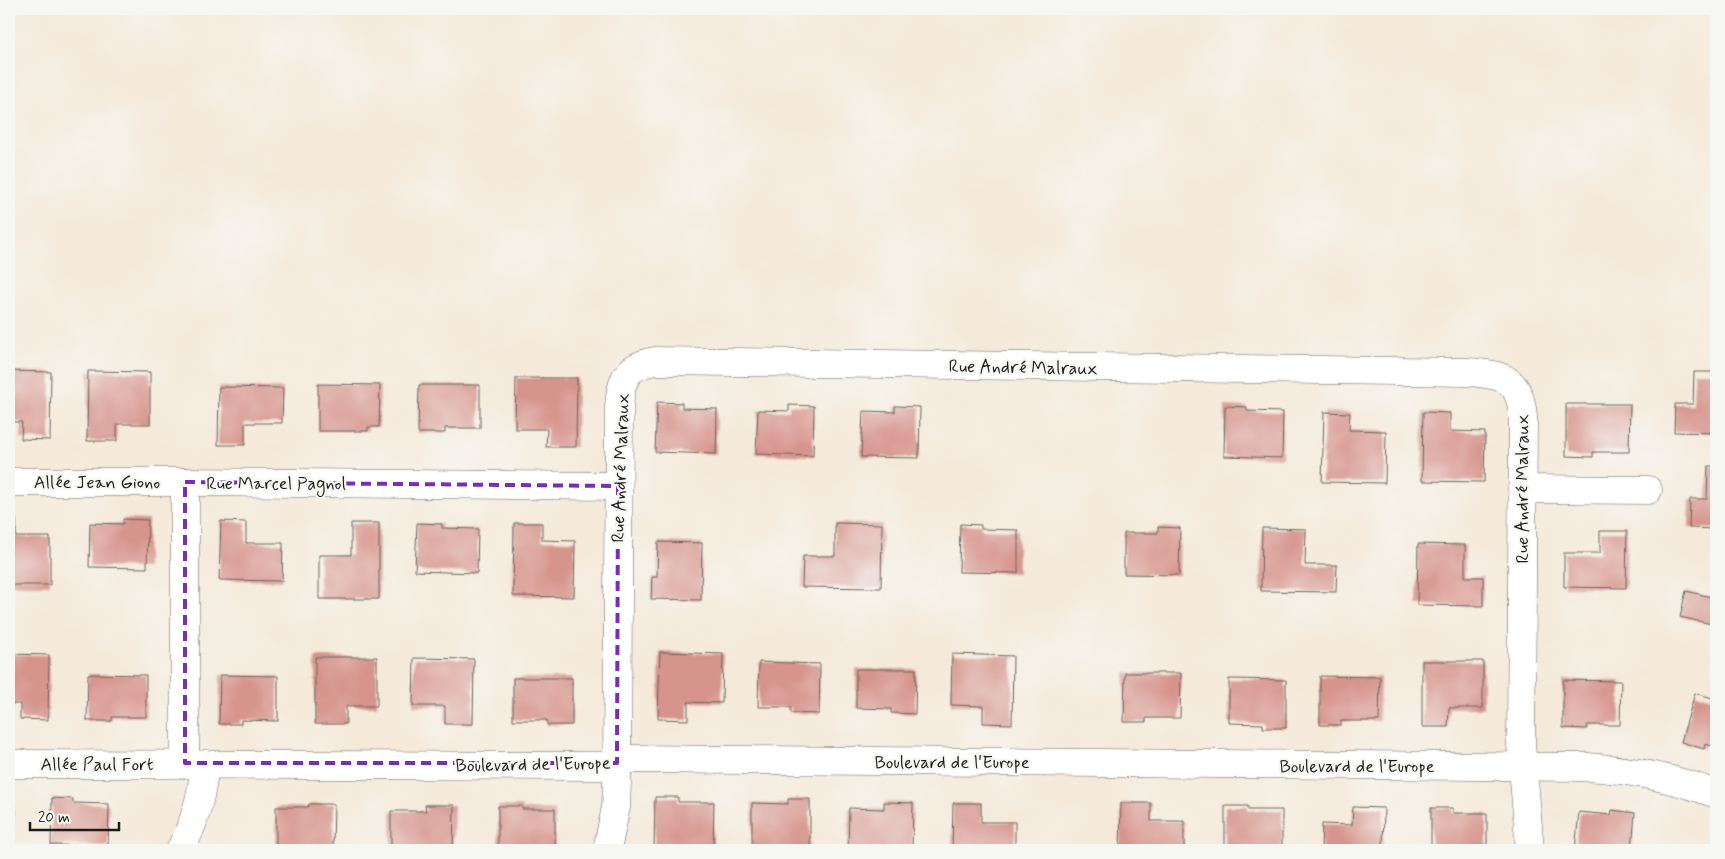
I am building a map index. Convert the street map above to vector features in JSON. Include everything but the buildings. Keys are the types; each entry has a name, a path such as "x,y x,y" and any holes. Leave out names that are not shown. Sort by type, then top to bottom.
{"street":[{"name":"Rue André Malraux","path":"606,850 616,807 619,407 623,381 630,370 640,364 655,361 1484,373 1505,378 1516,387 1520,394 1523,417 1522,767 1530,850"},
{"name":"Allée Jean Giono","path":"9,482 185,482"},
{"name":"Rue Marcel Pagnol","path":"180,850 193,822 200,797 195,764 185,482 618,486"},
{"path":"1522,490 1648,490"},
{"name":"Boulevard de l'Europe","path":"195,764 604,766 639,760 1588,767 1629,770 1663,777 1716,794"},
{"name":"Allée Paul Fort","path":"9,764 195,764"}],"highlighted area":[{"path":"185,482 618,486 617,763 185,763"}]}
